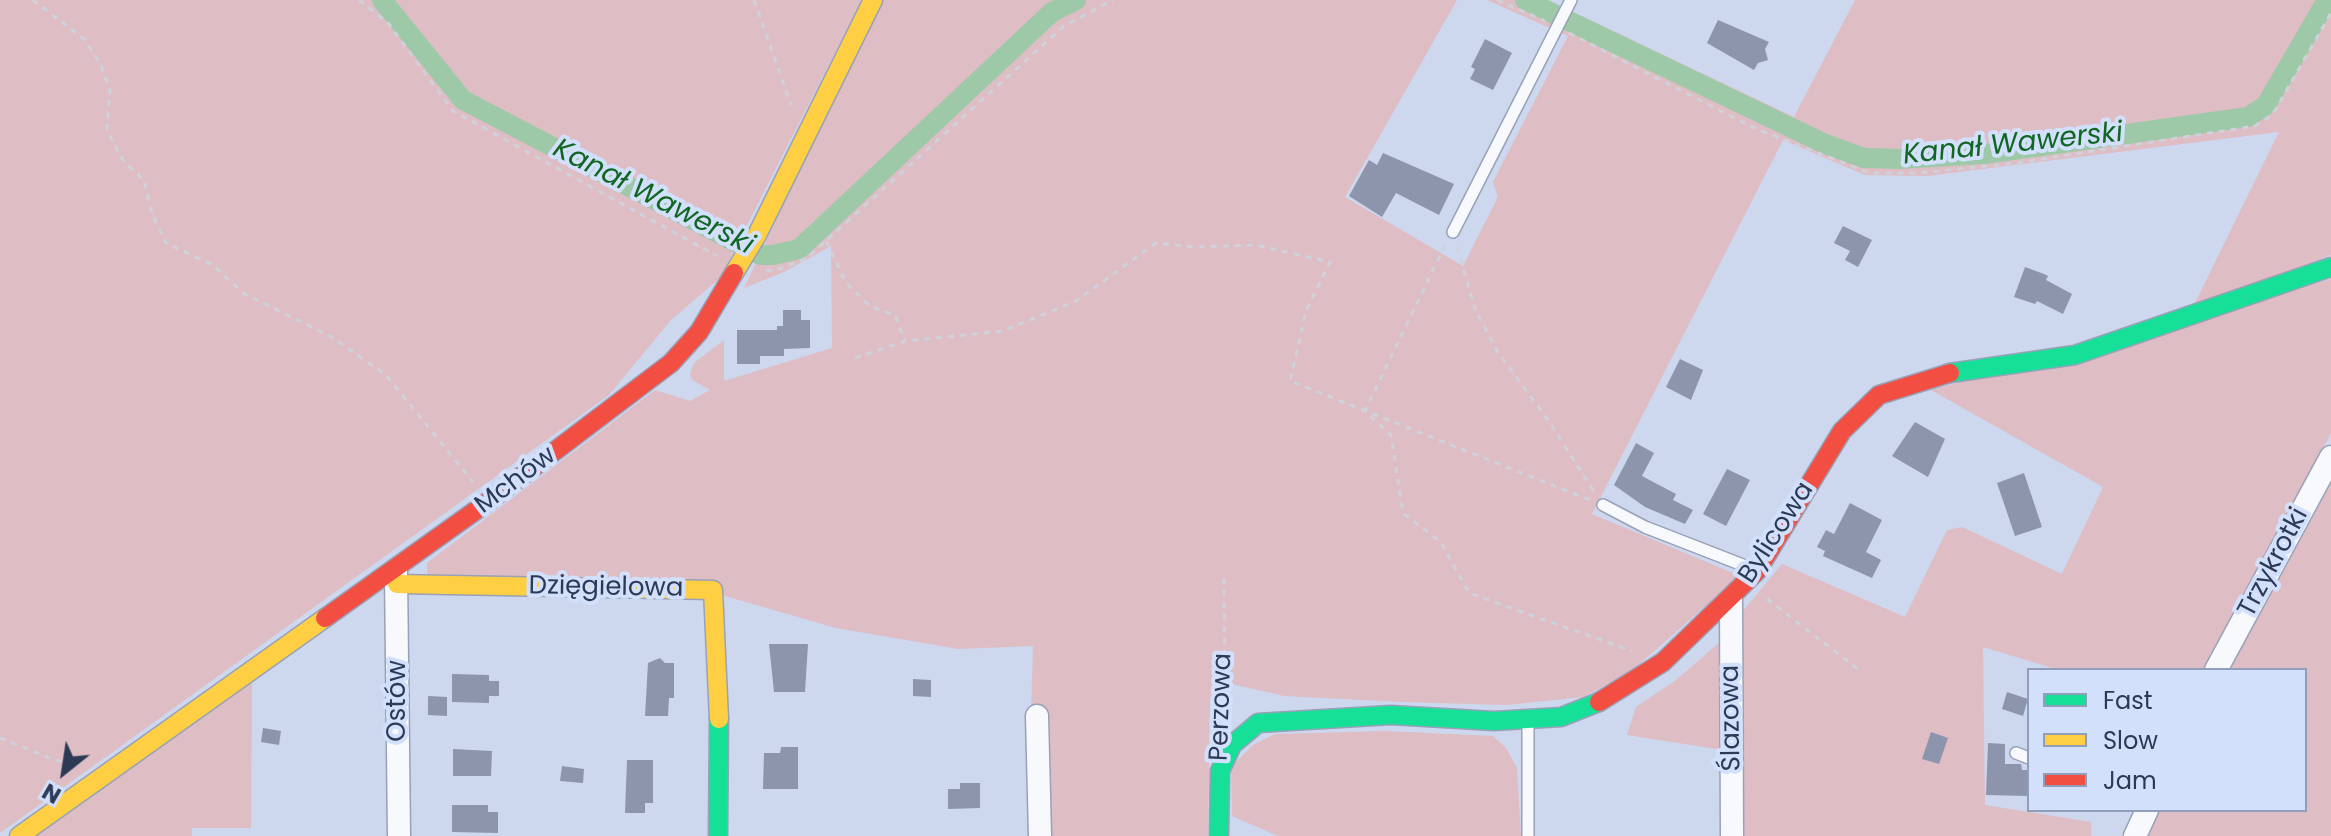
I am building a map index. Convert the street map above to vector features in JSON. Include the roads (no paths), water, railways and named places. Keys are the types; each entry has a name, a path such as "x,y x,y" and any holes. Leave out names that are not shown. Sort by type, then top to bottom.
{"street":[{"name":"Mchów","path":"19,836 110,769 396,575 671,363 699,332 757,235 873,0"},
{"name":"Bylicowa","path":"1225,759 1244,732 1258,723 1275,719 1391,715 1528,721 1583,711 1663,662 1731,600 1753,576 1842,431 1879,395 1944,374 2075,355 2331,267"},
{"name":"Trzykrotki","path":"2217,668 2331,457"},
{"name":"Ostów","path":"396,575 399,836"},
{"name":"Dzięgielowa","path":"396,575 713,590 719,709 718,836"},
{"name":"Ślazowa","path":"1731,600 1732,836"},
{"path":"1037,716 1040,836"},
{"name":"Perzowa","path":"1219,836 1217,802 1225,759"},
{"path":"2135,836 2146,812"}],"lane":[{"path":"1453,232 1569,4"},
{"path":"1603,505 1753,576"},
{"path":"1528,721 1528,836"},
{"path":"2016,753 2027,757"}],"waterway":[{"name":"Kanał Wawerski","path":"382,0 463,100 760,255 799,249 1052,12 1076,0"},
{"name":"Kanał Wawerski","path":"1525,0 1825,144 1864,158 1901,159 1984,154 2248,117 2266,105 2327,0"}]}
